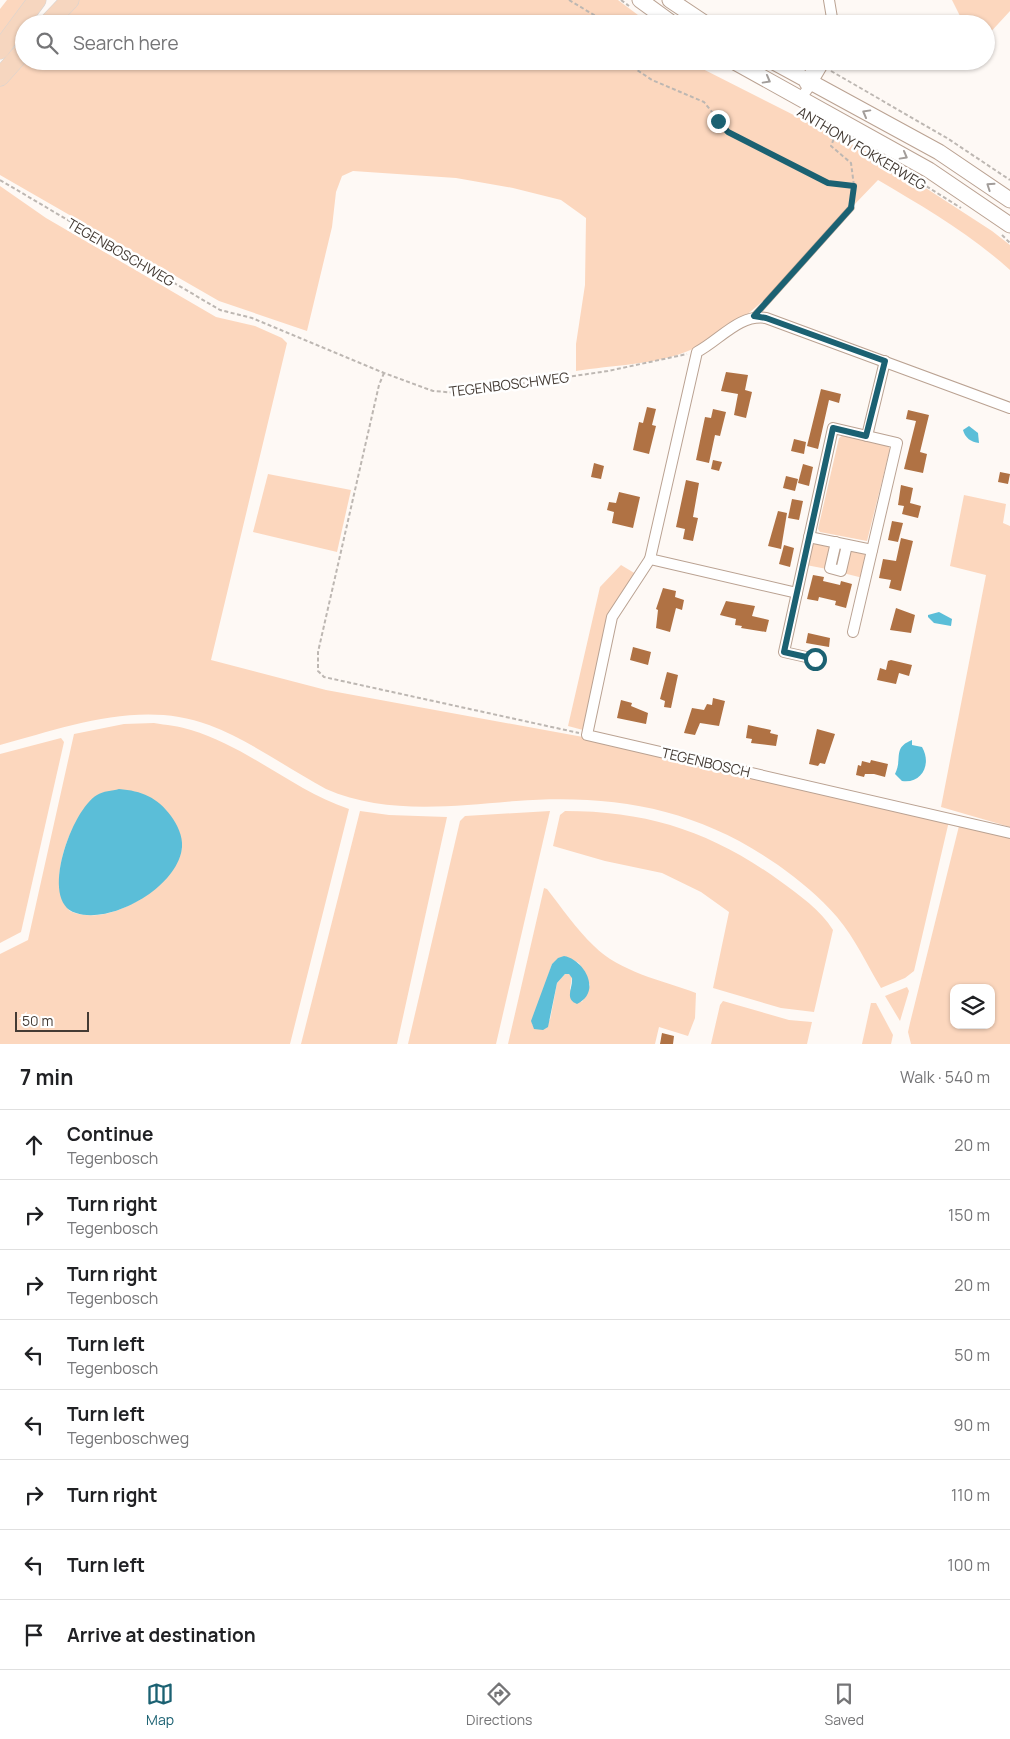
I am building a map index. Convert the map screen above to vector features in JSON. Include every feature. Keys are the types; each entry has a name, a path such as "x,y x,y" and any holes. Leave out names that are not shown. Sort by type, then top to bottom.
{"highway":[{"path":"26,15 37,0"},
{"path":"56,15 70,0"},
{"path":"0,50 15,30"},
{"path":"0,77 15,60"}],"main road":[{"path":"640,0 661,15"},
{"path":"670,0 692,15"},
{"name":"ANTHONY FOKKERWEG","path":"738,70 800,99 929,170 1004,228"},
{"path":"788,70 939,152 1010,200"}],"street":[{"path":"829,0 832,15"},
{"name":"ANTHONY FOKKERWEG","path":"800,99 817,70"},
{"path":"587,734 612,617 650,558 697,352 744,319 754,316 766,318 1010,408"},
{"path":"866,436 885,361"},
{"path":"815,659 784,652 833,428 897,442 853,632"},
{"path":"809,537 872,550"},
{"path":"836,542 830,568 841,571 847,545"},
{"path":"650,558 797,593"},
{"name":"TEGENBOSCH","path":"587,734 954,824 1010,833"}],"lane":[{"path":"754,316 851,208"}],"path":[{"path":"569,0 594,15"},
{"path":"637,70 652,80 704,102 728,132 828,183 854,186"},
{"path":"833,70 947,138 1010,180"},
{"path":"837,130 831,146 851,163 854,186 851,208"},
{"name":"ANTHONY FOKKERWEG","path":"894,165 961,208"},
{"name":"TEGENBOSCHWEG","path":"0,180 220,310 252,318 384,373 433,391 458,393 608,371 697,352"},
{"path":"1004,228 1010,243"},
{"path":"384,373 379,385 318,652 318,671 324,676 587,734"}],"shaded area":[{"path":"7,0 26,0 0,35 0,9"},
{"path":"75,0 618,0 638,15 60,15"},
{"path":"952,0 1010,0 1010,11 995,27 995,15 960,15"},
{"path":"15,68 705,70 881,159 992,231 1010,245 1010,270 963,233 878,180 853,206 851,205 777,287 735,324 713,339 675,356 633,364 576,371 576,344 585,285 586,218 561,200 513,188 456,178 353,171 342,176 336,192 332,227 307,331 219,301 0,175 0,81"},
{"path":"0,186 46,218 216,317 255,326 282,338 287,343 211,660 326,690 594,739 949,821 914,971 905,978 881,988 855,943 837,917 794,877 747,846 716,830 685,818 653,809 620,803 552,799 420,807 372,803 326,789 224,731 183,718 157,715 130,715 77,724 0,745"},
{"path":"843,435 888,446 890,449 867,541 820,532 818,529 839,438"},
{"path":"268,474 351,490 337,552 253,532"},
{"path":"964,495 1006,504 1003,523 1010,526 1010,827 941,807 986,575 950,566"},
{"path":"817,542 829,545 832,548 827,569 806,565 811,546"},
{"path":"851,550 863,552 867,558 863,578 843,573 847,552"},
{"path":"621,565 636,574 609,616 583,730 568,726 600,587"},
{"path":"154,723 186,729 212,737 328,801 349,809 290,1044 0,1044 0,954 28,940 74,734 124,724","holes":["71,832 182,848 176,863 167,877 138,901 103,914 86,915 70,911 64,903 59,883 61,861"]},
{"path":"61,738 64,742 21,932 0,943 0,754"},
{"path":"360,811 389,815 447,817 397,1044 301,1044"},
{"path":"550,811 496,1044 408,1044 460,821 465,816"},
{"path":"565,811 596,812 652,820 704,837 730,849 755,864 802,897 816,909 833,930 814,1012 781,1008 713,988 729,912 701,892 662,873 605,861 553,846 560,815"},
{"path":"959,826 1010,835 1010,1044 911,1044 908,1032"},
{"path":"544,888 547,889 581,933 604,955 628,969 696,993 695,1018 688,1036 659,1027 655,1044 508,1044","holes":["564,956 579,963 590,985 582,1002 570,989 572,977 569,974 565,974 557,983 550,1020 532,1025 552,964"]},
{"path":"907,987 909,991 900,1021 885,996"},
{"path":"723,1001 789,1020 812,1022 807,1044 711,1044 720,1005"},
{"path":"871,1003 876,1003 893,1035 891,1044 862,1044"}],"water":[{"path":"969,426 978,433 979,443 971,441 965,435 963,430"},
{"path":"939,612 952,619 951,626 934,623 928,617 928,615"},
{"path":"912,740 912,745 922,747 925,753 925,766 920,776 909,781 902,781 895,774 900,750 902,746"},
{"path":"119,789 142,793 166,809 179,830 182,839 178,862 157,888 125,908 91,915 76,913 65,905 60,892 59,875 69,836 87,804 99,794"},
{"path":"564,956 572,959 584,970 588,977 588,992 584,999 577,1004 573,1002 570,996 572,978 569,974 565,974 557,983 548,1027 543,1030 534,1029 531,1021 552,964 558,958"}],"building":[{"path":"726,372 748,375 745,390 752,392 746,418 734,415 738,394 721,391"},
{"path":"821,389 841,394 839,403 829,400 818,449 807,446"},
{"path":"647,407 656,409 652,425 656,426 649,454 633,450 639,422 643,423"},
{"path":"713,409 726,412 720,436 715,435 709,463 696,460 705,417 711,418"},
{"path":"908,410 929,415 920,452 927,454 923,473 904,469 916,421 906,419"},
{"path":"794,439 806,442 804,454 791,451"},
{"path":"713,460 722,462 719,471 711,469"},
{"path":"594,463 604,466 601,479 591,477"},
{"path":"803,464 813,467 809,486 798,483"},
{"path":"1000,472 1010,474 1008,484 998,482"},
{"path":"786,476 798,479 795,491 783,488"},
{"path":"686,480 699,483 693,517 698,518 693,541 683,539 685,529 676,527"},
{"path":"901,485 913,488 910,503 921,506 918,518 902,514 904,506 898,505"},
{"path":"619,492 640,497 633,528 612,523 614,512 607,510 609,502 616,503"},
{"path":"792,499 803,501 799,520 788,518"},
{"path":"778,511 787,513 781,549 768,546"},
{"path":"892,521 903,523 898,542 888,540"},
{"path":"901,538 913,541 901,591 889,588 891,580 879,578 883,559 896,561"},
{"path":"784,545 794,548 790,567 779,564"},
{"path":"813,575 824,577 823,581 840,585 841,581 852,584 846,608 835,605 836,601 819,597 818,601 807,599"},
{"path":"663,588 676,591 675,597 684,600 682,610 676,608 670,632 656,628 658,610 656,609"},
{"path":"726,601 755,606 752,616 769,620 766,632 741,628 742,626 735,625 736,619 720,615"},
{"path":"896,608 915,615 911,633 890,630"},
{"path":"808,633 830,638 829,647 806,643"},
{"path":"633,647 651,652 648,665 630,660"},
{"path":"888,661 912,665 909,676 899,673 896,684 877,680 880,668 886,670"},
{"path":"667,672 678,675 671,708 664,707 665,701 660,699"},
{"path":"713,698 725,701 719,726 700,723 695,735 684,733 692,708 704,710 707,704 712,705"},
{"path":"621,700 632,703 631,706 648,713 646,724 617,718"},
{"path":"748,725 771,730 770,733 778,735 776,746 751,743 752,739 746,738"},
{"path":"817,729 835,734 825,764 820,763 818,766 809,764"},
{"path":"871,760 888,764 885,777 874,774 865,774 864,777 856,775 858,765 861,766 862,761 870,763"},
{"path":"662,1033 674,1036 673,1044 660,1044"}],"route":[{"path":"718,121 728,132 828,183 854,186 851,208 770,301 754,316 766,318 885,361 866,436 833,428 784,652 815,659"}]}
